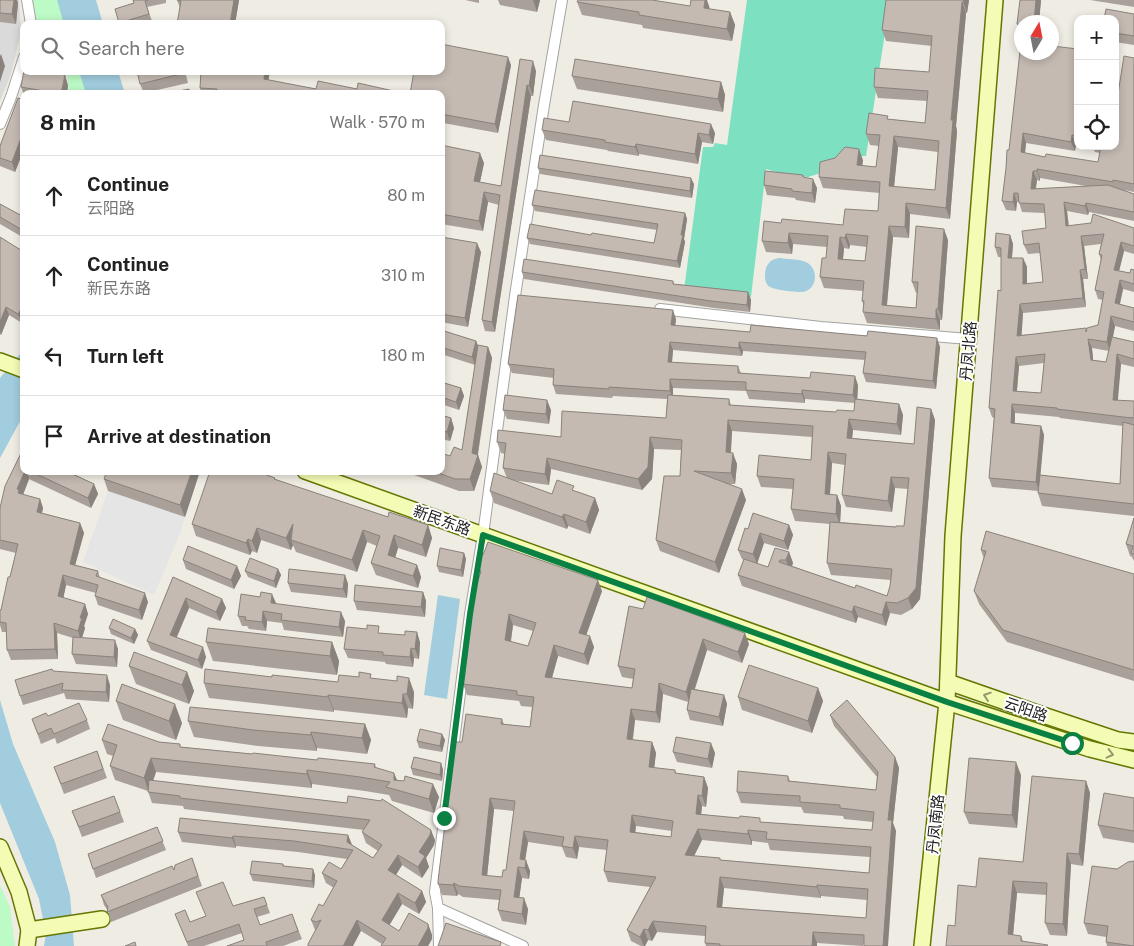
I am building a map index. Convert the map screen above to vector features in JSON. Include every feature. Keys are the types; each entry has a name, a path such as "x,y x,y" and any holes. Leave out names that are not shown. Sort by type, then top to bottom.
{"street":[{"path":"27,0 30,20"},
{"path":"438,946 438,908 435,892 470,614 519,296 544,105 562,0"},
{"name":"丹凤北路","path":"947,702 953,536 995,0"},
{"path":"0,124 20,69"},
{"path":"648,308 821,327 969,339"},
{"path":"0,361 20,368"},
{"name":"新民东路","path":"316,475 947,702"},
{"name":"云阳路","path":"948,682 1118,740 1134,742"},
{"name":"云阳路","path":"947,702 1090,749 1134,760"},
{"name":"丹凤南路","path":"922,946 947,702"},
{"path":"0,847 19,892 31,929 27,946"},
{"path":"438,908 523,946"},
{"path":"31,929 102,919"}],"shaded area":[{"path":"0,0 19,0 20,36 10,77 0,101"},
{"path":"108,491 185,517 154,595 83,562"}],"green space":[{"path":"30,0 58,0 64,20 32,20"},
{"path":"747,0 890,0 866,156 847,156 821,173 808,177 789,176 766,169 751,297 684,290 703,147 713,147 715,143 727,145"},
{"path":"67,75 81,75 85,90 69,90"},
{"path":"0,885 10,907 15,946 0,946"}],"water":[{"path":"57,0 96,0 102,20 63,20"},
{"path":"80,75 119,75 124,90 85,90"},
{"path":"779,258 800,260 810,265 815,275 815,280 810,288 806,291 794,292 770,287 765,279 766,268 771,261"},
{"path":"20,354 20,421 0,458 0,378"},
{"path":"438,595 460,599 447,699 424,695"},
{"path":"0,700 13,744 55,842 70,895 74,946 44,946 46,934 39,899 0,803"}],"building":[{"path":"0,0 14,0 12,14 0,13"},
{"path":"133,0 148,0 145,1 149,14 129,20 118,20 115,9 134,3"},
{"path":"177,0 234,0 231,20 178,20 181,1"},
{"path":"578,0 652,0 690,6 691,0 705,0 704,8 730,12 727,29 639,15 639,12 577,2"},
{"path":"886,0 964,0 962,2 951,120 953,120 946,208 906,203 905,227 889,226 882,305 916,308 918,282 912,282 916,226 944,229 936,319 863,312 864,281 820,277 822,258 826,258 828,236 789,233 788,243 762,241 764,221 781,223 782,219 843,225 845,209 878,211 880,182 819,177 820,162 835,158 845,147 859,149 857,165 876,167 880,135 866,134 869,113 888,116 887,119 925,123 928,91 874,87 875,68 929,72 932,36 882,30","holes":["894,136 939,141 935,190 889,186","846,234 868,236 865,261 838,259 840,237 845,238"]},
{"path":"1020,0 1036,0 1035,15 1018,15"},
{"path":"1106,9 1134,14 1134,36 1119,34 1119,15 1105,15"},
{"path":"445,45 508,57 495,124 445,115 445,90 411,90 413,75 445,75"},
{"path":"1059,47 1074,49 1074,135 1072,135 1071,142 1023,133 1021,152 1045,157 1046,154 1098,162 1100,150 1119,150 1119,87 1124,56 1134,58 1134,184 1037,169 1037,171 1033,171 1031,189 1108,185 1134,194 1134,212 1086,203 1085,206 1064,202 1066,226 1091,223 1093,214 1134,228 1134,246 1121,242 1114,270 1130,273 1131,269 1134,270 1134,284 1120,280 1115,303 1134,308 1134,322 1111,316 1107,342 1088,339 1091,360 1106,362 1112,337 1134,342 1134,359 1117,354 1113,400 1134,401 1134,418 1012,404 1011,423 1041,426 1036,482 989,478 995,409 989,408 998,290 1001,291 1001,248 995,247 996,233 1010,235 1008,258 1023,258 1023,284 1043,282 1039,243 1024,245 1022,231 1046,228 1044,204 1019,203 1018,193 1014,193 1013,202 1002,201 1007,150 1009,150 1019,60 1059,60","holes":["1104,234 1099,254 1102,255 1095,290 1104,292 1098,325 1087,328 1086,332 1086,328 1017,336 1020,304 1083,298 1080,270 1085,269 1081,236","1045,354 1041,393 1013,391 1016,357"]},
{"path":"520,59 533,61 529,86 527,85 492,322 482,320 500,195 484,192 479,221 445,215 445,146 480,153 474,181 501,186"},
{"path":"575,59 721,82 718,99 572,76"},
{"path":"23,75 65,75 62,90 38,90 21,87"},
{"path":"138,75 177,75 140,84"},
{"path":"201,75 264,75 264,79 316,89 318,81 357,89 358,83 389,90 217,90 200,88"},
{"path":"18,98 20,99 20,141 12,162 0,158 0,146"},
{"path":"573,101 711,124 709,135 698,133 695,154 636,144 635,147 542,130 544,118 569,122"},
{"path":"540,155 691,178 690,191 538,168"},
{"path":"765,171 803,175 803,177 813,179 812,193 764,185"},
{"path":"535,190 685,213 681,235 683,235 677,261 527,238 530,224 591,235 592,233 654,243 658,224 532,205"},
{"path":"0,204 20,215 20,229 0,217"},
{"path":"0,237 20,250 20,311 18,314 6,307 0,322"},
{"path":"445,238 477,243 465,318 445,315"},
{"path":"524,259 673,281 673,284 748,292 747,305 522,272"},
{"path":"518,295 673,310 671,325 750,332 751,325 867,336 868,331 937,338 933,381 863,373 866,352 739,342 739,348 670,342 668,362 738,366 738,373 810,378 811,372 855,376 853,395 802,390 802,394 746,390 746,382 670,379 670,391 553,385 554,369 508,364"},
{"path":"445,331 476,341 472,357 445,348"},
{"path":"478,345 488,347 472,453 478,455 470,479 455,479 444,475 445,454 450,456 454,447 462,450"},
{"path":"445,383 461,388 456,402 445,398"},
{"path":"505,395 547,400 546,414 503,410"},
{"path":"668,395 729,399 729,405 836,412 837,410 854,411 855,399 899,404 897,424 849,419 847,438 914,444 917,407 931,409 916,588 908,598 897,603 886,602 882,615 854,606 852,612 738,575 744,559 768,567 775,548 789,552 786,560 780,560 779,562 855,588 856,585 887,596 892,569 827,563 830,522 904,526 909,478 891,477 888,501 842,495 846,454 828,452 825,494 837,495 836,514 791,509 794,479 757,476 759,455 811,460 813,426 728,420 726,452 733,453 731,473 694,471 742,489 715,562 656,540 664,476 680,476 682,440 650,437 648,467 638,479 547,458 545,474 503,468 506,443 497,442 498,430 561,437 562,411 666,418"},
{"path":"445,416 451,418 447,432 445,431"},
{"path":"1123,422 1134,425 1134,504 1038,493 1040,475 1120,484"},
{"path":"20,455 20,475 23,475 17,489 19,490 18,493 40,499 37,512 80,523 70,564 98,571 96,576 145,593 139,610 95,596 98,585 63,575 58,596 85,604 78,631 54,623 55,649 7,650 6,623 0,622 0,610 18,544 0,540 0,508 5,486"},
{"path":"494,473 552,494 557,480 574,486 572,490 595,498 586,522 564,514 562,517 490,491"},
{"path":"39,475 75,475 94,484 88,498"},
{"path":"106,475 191,475 180,505 104,479"},
{"path":"209,475 267,475 388,517 389,512 428,525 422,545 394,535 388,555 417,565 413,576 371,563 380,536 363,530 352,560 291,540 293,524 286,538 257,528 252,541 248,539 246,543 192,524"},
{"path":"753,513 789,525 784,541 760,533 753,554 738,550 745,528 748,529"},
{"path":"1134,518 1134,554 1131,553 1133,546 1126,544"},
{"path":"986,531 1134,574 1134,670 1003,630 974,591 986,551 981,550"},
{"path":"488,542 598,580 579,633 590,636 584,654 554,645 545,677 632,688 635,669 618,666 629,606 643,609 647,597 745,633 738,652 703,639 686,692 659,683 656,712 631,709 627,739 652,742 649,767 675,770 675,773 704,777 702,796 698,795 696,814 760,818 760,822 872,830 874,812 840,808 840,805 800,802 800,796 737,792 738,771 788,776 788,781 876,790 878,772 830,715 847,700 895,757 888,820 892,820 883,946 864,946 864,935 813,932 812,946 720,946 720,944 705,943 706,926 653,921 648,930 644,929 640,937 627,930 656,877 604,871 608,840 575,836 573,848 562,846 564,837 524,831 520,859 526,860 525,868 518,867 514,897 524,898 522,914 498,910 501,890 459,886 454,883 453,885 438,884 455,742 462,742 466,714 502,719 501,724 530,727 534,697 517,695 517,691 463,684 473,604 481,571 478,570 481,555 483,555","holes":["509,614 536,623 528,646 505,640","490,798 515,801 506,870 503,870 502,877 482,875","632,815 673,821 671,837 630,832","698,829 748,834 748,830 767,832 766,839 871,847 869,873 720,860 720,858 685,855","720,877 817,887 817,885 868,889 866,918 717,907"]},
{"path":"188,546 237,566 231,580 183,560"},
{"path":"440,548 464,553 461,570 437,566"},
{"path":"250,558 278,569 274,581 245,571"},
{"path":"289,569 345,575 343,589 288,583"},
{"path":"173,577 222,599 216,612 186,598 170,635 203,647 198,660 147,641"},
{"path":"355,585 423,592 421,607 354,601"},
{"path":"261,592 272,594 271,603 341,612 339,627 281,620 282,614 263,611 262,622 245,620 246,617 238,616 241,594 260,597"},
{"path":"113,619 135,629 131,638 109,628"},
{"path":"367,625 379,626 378,633 405,635 405,631 417,632 415,649 411,648 410,657 383,655 383,652 344,649 347,627 367,629"},
{"path":"208,628 332,642 330,656 206,642"},
{"path":"73,637 115,640 114,657 72,654"},
{"path":"134,652 187,672 182,685 129,666"},
{"path":"749,665 818,688 808,721 738,697"},
{"path":"52,669 53,671 107,675 106,692 62,690 63,683 20,696 15,680"},
{"path":"205,669 338,682 339,675 359,677 359,672 371,674 370,678 397,681 397,676 409,678 407,694 403,694 402,703 204,683"},
{"path":"122,684 175,704 169,721 116,701"},
{"path":"691,689 724,695 719,717 687,710"},
{"path":"79,703 87,720 54,734 51,728 38,734 32,719 46,713 48,716"},
{"path":"190,707 365,724 362,738 311,732 311,735 253,730 188,721"},
{"path":"108,724 159,742 180,744 180,747 375,764 374,767 394,773 394,780 404,781 405,776 433,784 429,799 386,787 390,782 360,777 307,770 307,774 151,758 144,778 110,766 117,745 102,740"},
{"path":"420,729 442,734 440,746 417,741"},
{"path":"676,737 711,743 708,759 673,752"},
{"path":"97,751 103,769 61,784 54,767"},
{"path":"414,757 441,763 440,775 411,768"},
{"path":"969,758 1016,762 1012,815 964,812"},
{"path":"1032,776 1086,781 1079,854 1067,853 1063,924 1045,923 1047,883 1013,881 1008,934 1021,936 1021,941 1047,946 946,946 948,925 955,926 958,885 976,887 979,858 1023,862"},
{"path":"149,780 347,803 348,796 381,801 382,799 431,830 430,835 419,852 425,856 418,867 398,855 388,870 422,891 415,903 398,893 382,920 399,931 409,913 428,924 428,928 418,946 381,946 386,938 357,920 343,946 308,946 321,920 316,922 311,920 319,904 323,906 337,881 322,873 329,862 341,869 353,850 294,841 233,836 232,838 178,832 180,818 348,835 347,842 373,858 382,845 362,832 370,820 180,798 180,796 148,792"},
{"path":"1104,793 1134,798 1134,831 1098,825"},
{"path":"114,796 120,812 79,827 72,811"},
{"path":"157,827 163,841 93,869 88,854"},
{"path":"192,858 198,876 107,912 108,907 101,895 172,866 174,870 175,865"},
{"path":"252,861 313,869 312,881 250,874"},
{"path":"1134,861 1134,946 1106,942 1108,926 1084,923 1092,866 1117,869 1128,862"},
{"path":"223,882 233,906 264,897 267,905 254,909 260,925 292,914 298,931 266,942 267,946 227,946 244,940 239,924 187,942 175,914 185,910 190,922 206,916 196,892"},
{"path":"446,923 501,942 500,946 438,946"},
{"path":"135,942 136,946 125,946"}],"route":[{"path":"444,818 470,614 483,535 947,702 1072,743"}]}
